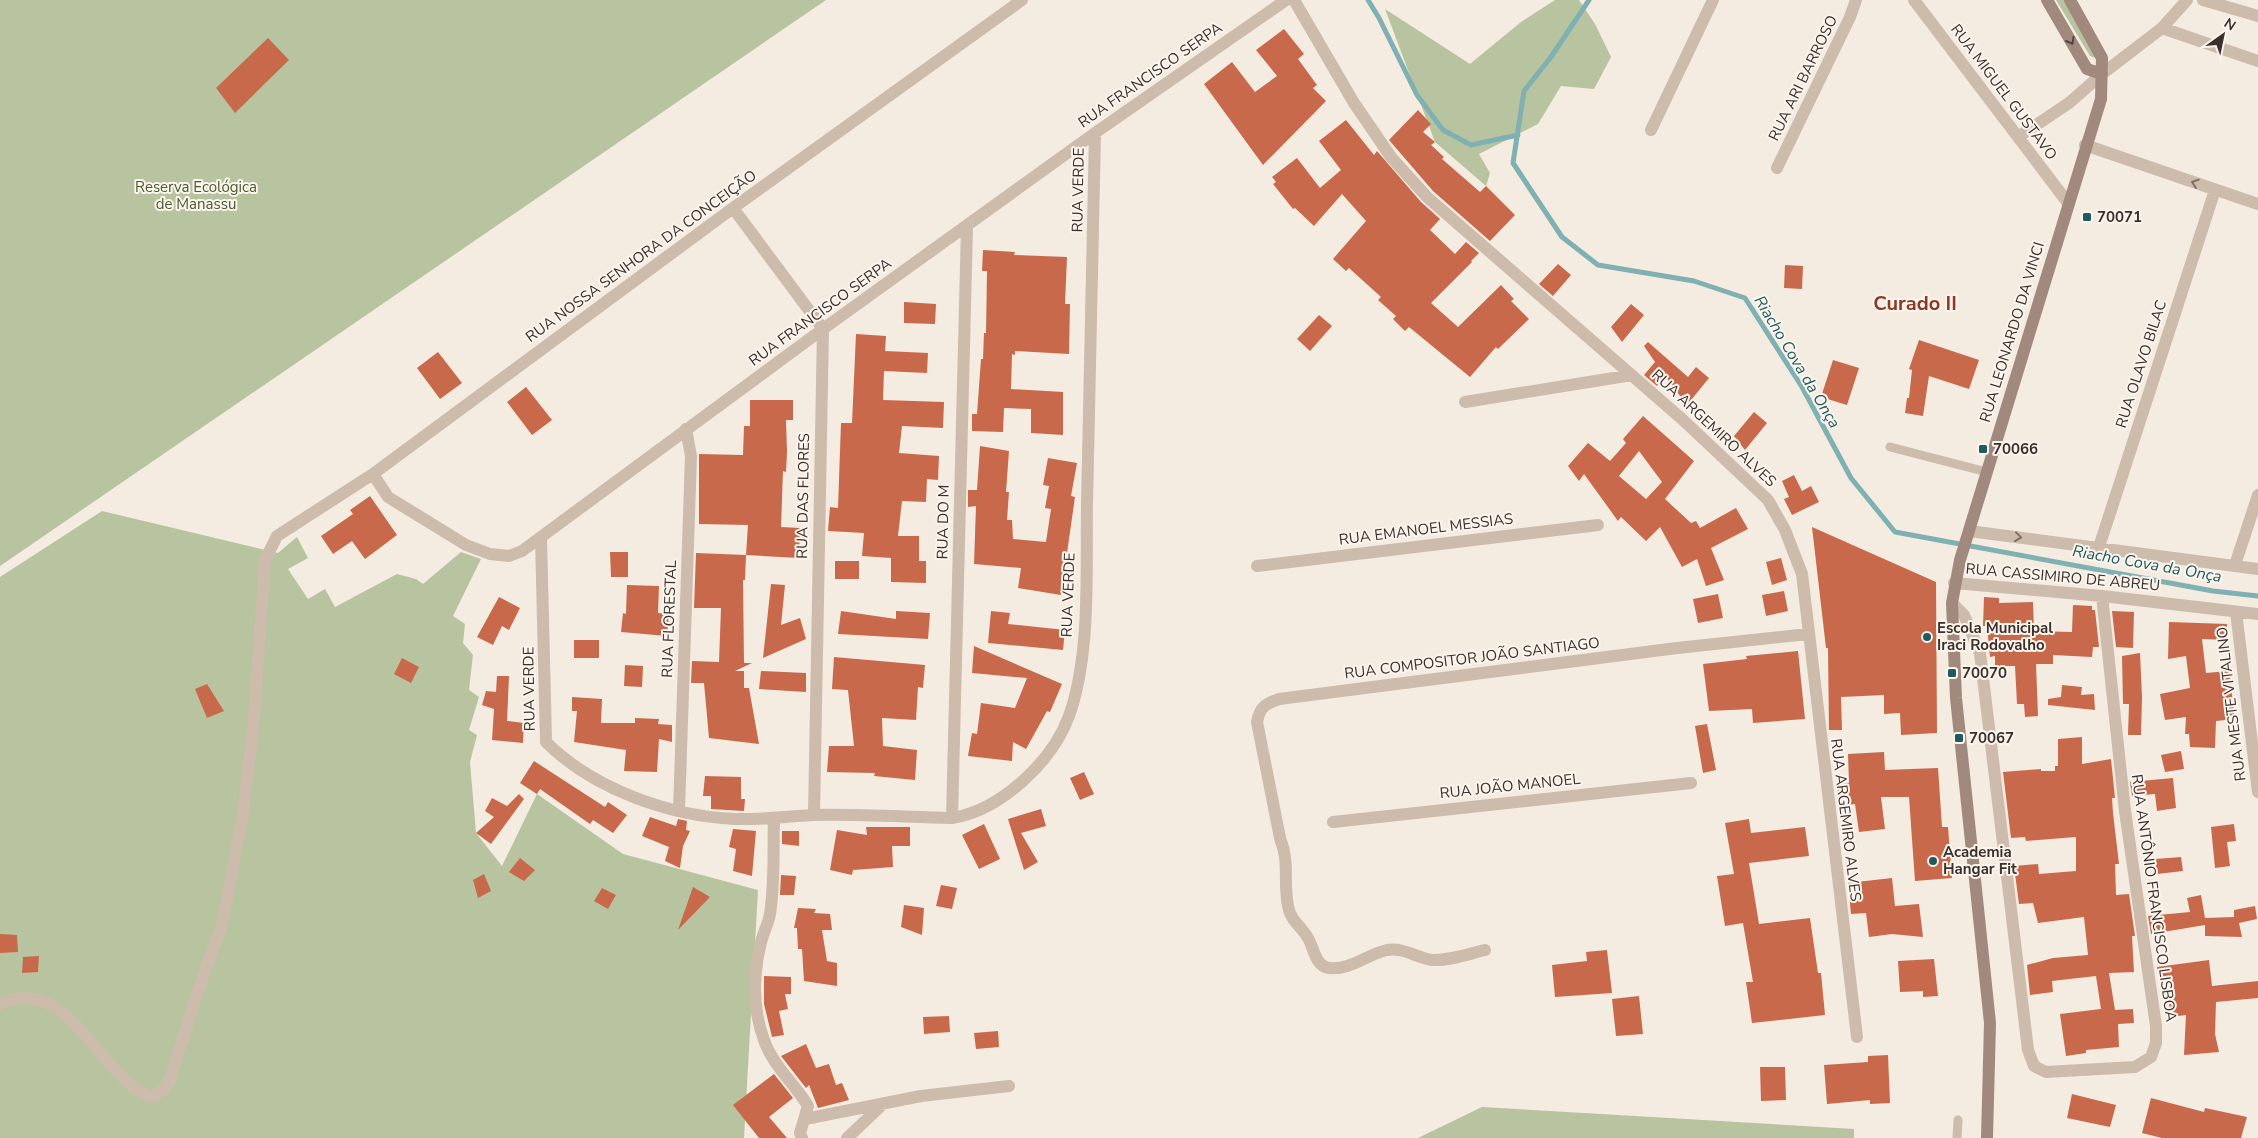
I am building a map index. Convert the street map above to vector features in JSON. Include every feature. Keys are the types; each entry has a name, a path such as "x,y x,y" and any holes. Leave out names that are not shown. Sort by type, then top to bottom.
{"street":[{"name":"RUA NOSSA SENHORA DA CONCEIÇÃO","path":"0,1004 18,999 33,1000 55,1008 80,1027 106,1060 144,1094 152,1097 158,1095 170,1080 196,996 222,925 241,825 253,732 265,560 277,536 373,474 733,208 1022,0"},
{"name":"RUA FRANCISCO SERPA","path":"373,474 388,498 466,545 490,554 509,556 541,538 823,329 1095,133 1286,0"},
{"name":"RUA ARGEMIRO ALVES","path":"1294,0 1354,103 1391,157 1427,197 1682,419 1768,500 1785,530 1802,574 1857,1037"},
{"path":"1651,130 1713,0"},
{"name":"RUA ARI BARROSO","path":"1777,168 1850,17 1856,0"},
{"name":"RUA MIGUEL GUSTAVO","path":"1914,0 2068,202"},
{"path":"2047,0 2087,69 2102,74"},
{"name":"RUA LEONARDO DA VINCI","path":"1987,1138 1990,1023 1956,698 1952,603 1954,583 1960,560 2085,145 2101,99 2102,58 2070,0"},
{"path":"2018,137 2069,104 2102,74 2162,28 2187,0"},
{"path":"2203,0 2258,16"},
{"path":"2162,28 2258,61"},
{"name":"RUA VERDE","path":"541,538 546,742 563,759 597,782 632,797 717,818 774,819 814,815 952,818 968,815 997,801 1042,764 1062,732 1080,681 1085,586 1095,133"},
{"path":"2085,145 2258,204"},
{"name":"RUA OLAVO BILAC","path":"2099,547 2215,190"},
{"path":"733,208 823,329"},
{"name":"RUA DO M","path":"952,818 967,227"},
{"name":"RUA DAS FLORES","path":"814,815 823,329"},
{"path":"1465,402 1632,375"},
{"name":"RUA FLORESTAL","path":"679,810 691,456 686,429"},
{"path":"2235,565 2258,495"},
{"name":"RUA EMANOEL MESSIAS","path":"1257,566 1598,525"},
{"name":"RUA CASSIMIRO DE ABREU","path":"1968,536 2099,547 2258,569"},
{"name":"RUA CASSIMIRO DE ABREU","path":"1954,583 2102,596 2258,614"},
{"name":"RUA ANTÔNIO FRANCISCO LISBOA","path":"1952,603 1964,615 1980,653 2026,1040 2034,1066 2046,1072 2135,1067 2151,1056 2156,1043 2156,1026 2125,811 2102,596"},
{"name":"RUA MESTE VITALINO","path":"2236,612 2258,792"},
{"name":"RUA COMPOSITOR JOÃO SANTIAGO","path":"1484,950 1453,958 1432,960 1402,950 1389,949 1352,964 1329,968 1321,964 1315,955 1308,937 1296,924 1288,907 1286,855 1277,824 1258,722 1259,710 1265,704 1279,699 1328,692 1677,648 1808,634"},
{"name":"RUA JOÃO MANOEL","path":"1333,822 1690,782"},
{"path":"774,819 770,915 755,975 755,996 764,1041 784,1076 801,1094 808,1106 800,1134 802,1138"},
{"path":"805,1119 921,1096 1008,1086"},
{"path":"846,1138 883,1104"}],"lane":[{"path":"1890,447 1987,472"},
{"path":"1957,1138 1958,1120"}],"green space":[{"name":"Reserva Ecológica de Manassu","path":"0,0 826,0 0,566"},
{"path":"1555,0 1579,0 1595,24 1611,57 1594,89 1561,86 1538,124 1479,154 1490,173 1486,186 1435,142 1385,9 1470,64 1521,22"},
{"path":"2056,0 2066,0 2096,58 2090,56"},
{"path":"102,511 278,553 297,537 308,558 288,569 308,599 325,589 335,607 397,574 416,579 423,584 461,552 481,559 453,616 465,624 463,643 473,655 469,690 479,697 469,730 477,735 470,762 476,833 502,866 537,794 623,854 758,890 744,1138 0,1138 0,577"},
{"path":"1482,1107 1854,1129 1854,1138 1418,1138"}],"building":[{"path":"1284,29 1304,54 1298,59 1317,85 1313,88 1326,101 1263,165 1204,84 1232,62 1255,92 1277,76 1256,50"},
{"path":"268,38 289,60 235,113 216,88"},
{"path":"1418,110 1431,124 1423,132 1435,142 1431,145 1444,157 1442,159 1480,192 1486,186 1515,215 1490,241 1433,191 1389,140"},
{"path":"1346,120 1374,155 1377,151 1421,202 1440,219 1430,230 1455,254 1466,242 1479,253 1431,303 1458,327 1501,285 1514,299 1511,301 1529,319 1498,349 1496,347 1470,377 1409,327 1405,331 1393,319 1396,316 1378,300 1381,297 1349,268 1346,271 1333,259 1366,221 1342,194 1314,226 1295,208 1293,209 1273,184 1276,182 1272,177 1297,158 1320,188 1341,170 1319,141"},
{"path":"983,250 1015,252 1014,255 1067,257 1065,304 1070,304 1069,354 1015,351 1015,355 1012,354 1011,389 1063,392 1063,435 1031,433 1031,409 1004,408 1003,432 972,431 972,414 977,414 981,359 983,359 984,333 986,333 987,271 982,271"},
{"path":"1558,264 1571,275 1553,296 1539,284"},
{"path":"1785,265 1803,266 1802,289 1784,288"},
{"path":"904,302 936,304 935,324 904,323"},
{"path":"1631,304 1644,315 1622,342 1611,327"},
{"path":"1319,315 1332,326 1310,351 1297,339"},
{"path":"856,334 886,336 885,351 928,353 927,373 884,371 883,400 944,402 943,428 902,426 899,453 939,456 938,480 927,479 926,502 902,501 898,536 919,536 919,561 926,561 926,583 891,582 891,558 862,556 864,533 828,531 830,507 838,508 841,423 852,423"},
{"path":"1919,340 1979,360 1969,389 1929,376 1923,416 1905,413 1907,398 1909,398 1912,370 1909,369"},
{"path":"1648,342 1688,377 1696,367 1709,378 1687,405 1665,376 1657,386 1644,375 1655,362 1644,346"},
{"path":"438,352 462,383 440,399 417,368"},
{"path":"1833,360 1859,368 1847,405 1821,397"},
{"path":"526,387 552,420 532,435 507,402"},
{"path":"750,400 793,400 793,420 786,420 787,451 786,472 783,471 781,527 800,528 799,558 746,555 748,525 699,524 699,454 743,455 744,426 750,426"},
{"path":"1754,412 1767,423 1745,450 1734,436"},
{"path":"1643,416 1694,461 1665,499 1691,523 1696,521 1700,528 1736,508 1748,529 1711,548 1724,580 1706,586 1697,559 1682,567 1660,527 1646,541 1621,517 1618,521 1584,474 1579,481 1568,466 1588,443 1610,461 1626,443 1623,439","holes":["1639,451 1662,482 1646,499 1619,476"]},
{"path":"980,446 1009,451 1006,492 1009,492 1007,520 1012,520 1013,539 1046,542 1051,509 1045,508 1049,486 1043,485 1048,458 1077,463 1071,496 1075,497 1061,595 1018,588 1021,568 974,564 976,506 968,507 968,490 977,490"},
{"path":"1794,475 1802,491 1811,486 1819,502 1792,515 1784,499 1789,497 1782,481"},
{"path":"370,496 397,535 365,559 352,541 333,554 321,536 353,514 350,510"},
{"path":"1812,527 1936,582 1937,733 1901,735 1900,713 1884,714 1884,695 1841,697 1842,730 1829,730 1828,648 1826,648"},
{"path":"610,552 628,552 628,577 611,577"},
{"path":"696,553 746,555 745,580 743,580 744,663 752,663 735,671 744,671 744,688 749,688 759,744 709,738 704,683 691,683 692,661 719,662 721,608 694,608"},
{"path":"1781,558 1787,580 1772,585 1766,562"},
{"path":"835,561 859,561 859,579 835,579"},
{"path":"771,584 785,585 781,625 800,618 806,639 763,658"},
{"path":"627,585 659,586 658,613 669,614 667,636 621,632 623,613 626,614"},
{"path":"1784,591 1788,611 1766,616 1762,595"},
{"path":"1718,594 1723,618 1698,623 1693,599"},
{"path":"499,597 520,608 509,630 502,626 493,645 477,637"},
{"path":"1984,597 1999,598 1999,603 2033,602 2034,631 2072,632 2073,605 2092,606 2092,610 2095,610 2099,647 2093,647 2092,657 2053,655 2053,664 2036,664 2038,716 2025,717 2024,704 2017,704 2015,666 1995,666 1995,656 1990,657 1987,626 1983,626"},
{"path":"841,611 896,619 896,611 930,613 928,639 838,634"},
{"path":"991,611 1010,613 1008,624 1065,630 1063,650 988,643"},
{"path":"2112,611 2134,612 2133,648 2116,647"},
{"path":"2169,622 2227,624 2226,640 2202,639 2206,673 2229,671 2235,719 2216,721 2215,748 2190,747 2189,734 2185,734 2186,717 2165,720 2160,694 2190,688 2186,656 2168,659"},
{"path":"574,640 599,640 599,658 574,658"},
{"path":"974,646 1062,684 1050,712 1047,711 1026,749 1013,742 1012,761 968,756 972,733 977,734 981,703 1015,708 1027,678 972,673"},
{"path":"1798,651 1805,719 1753,723 1752,709 1709,711 1703,664 1747,659 1746,656"},
{"path":"2140,653 2141,735 2128,735 2129,704 2123,704 2122,656"},
{"path":"834,657 925,665 923,688 918,687 916,720 882,718 883,746 917,750 915,780 874,776 875,773 827,772 829,746 854,746 848,690 832,689"},
{"path":"402,658 419,667 411,683 394,674"},
{"path":"625,665 643,666 642,687 624,686"},
{"path":"761,671 806,673 806,692 759,689"},
{"path":"497,676 509,676 507,721 524,723 523,743 492,740 494,709 482,705 486,691 496,692"},
{"path":"207,684 224,711 207,718 195,689"},
{"path":"2062,685 2082,687 2081,695 2094,694 2095,710 2048,705 2048,699 2061,697"},
{"path":"572,697 602,699 601,723 635,723 635,718 659,719 658,724 672,725 672,742 659,739 657,772 624,771 626,750 574,742 577,711 572,711"},
{"path":"1707,724 1716,770 1703,773 1695,726"},
{"path":"2082,737 2082,764 2111,759 2115,798 2112,798 2113,813 2119,864 2115,864 2116,895 2129,894 2135,936 2132,936 2134,972 2109,973 2115,1010 2133,1009 2134,1023 2118,1024 2119,1047 2086,1050 2086,1053 2066,1056 2060,1014 2101,1009 2096,976 2052,981 2053,992 2030,995 2027,965 2053,958 2088,955 2084,917 2038,923 2033,903 2019,904 2014,866 2038,864 2039,874 2076,871 2076,837 2026,841 2025,837 2011,838 2003,772 2041,769 2041,771 2055,771 2055,766 2058,766 2058,739"},
{"path":"2181,751 2184,769 2165,772 2161,755"},
{"path":"1884,752 1885,770 1938,768 1942,827 1948,827 1952,878 1915,881 1909,797 1881,797 1885,829 1859,832 1855,804 1840,806 1837,785 1849,783 1848,754"},
{"path":"534,761 605,807 608,802 627,815 613,833 593,820 590,824 540,789 537,794 520,783"},
{"path":"1084,772 1094,794 1080,800 1070,778"},
{"path":"705,776 741,777 741,799 745,799 744,811 711,809 711,796 703,796"},
{"path":"2173,778 2176,808 2157,811 2155,794 2132,796 2130,782"},
{"path":"519,794 524,799 491,844 476,833 494,817 485,811 492,798 507,806"},
{"path":"1041,809 1046,826 1021,833 1038,862 1024,870 1008,819"},
{"path":"650,817 676,826 678,819 687,821 686,830 690,831 683,846 680,868 665,861 669,847 642,836"},
{"path":"1749,819 1751,833 1805,827 1809,856 1749,863 1759,924 1810,918 1818,973 1821,973 1825,1015 1752,1023 1746,982 1753,982 1743,923 1725,926 1717,876 1734,874 1725,823"},
{"path":"984,824 1000,859 979,869 962,835"},
{"path":"2234,824 2236,841 2227,842 2230,866 2215,868 2211,827"},
{"path":"866,827 910,827 910,846 892,846 893,867 853,870 852,875 830,870 837,830 867,835"},
{"path":"733,829 756,831 752,876 733,871 736,849 729,847"},
{"path":"782,831 799,831 799,846 782,844"},
{"path":"2181,857 2183,871 2157,874 2155,859"},
{"path":"520,858 535,870 524,881 509,872"},
{"path":"484,874 491,891 478,898 473,880"},
{"path":"781,875 796,876 794,895 780,895"},
{"path":"1892,878 1895,906 1919,904 1923,937 1892,934 1869,937 1866,913 1851,914 1848,883"},
{"path":"941,885 957,888 952,909 936,906"},
{"path":"693,887 710,897 678,930"},
{"path":"602,888 616,895 608,909 594,901"},
{"path":"2201,895 2205,918 2234,917 2234,910 2255,906 2257,919 2239,923 2242,937 2205,936 2205,925 2151,934 2148,916 2190,912 2187,898"},
{"path":"904,905 924,908 922,935 901,927"},
{"path":"798,908 816,909 814,913 830,914 832,930 822,930 827,961 837,963 837,986 804,981 802,949 798,949 797,928 794,928"},
{"path":"0,934 17,935 18,952 0,953"},
{"path":"1607,950 1612,993 1555,997 1552,965 1587,961 1586,952"},
{"path":"39,956 38,972 22,973 23,957"},
{"path":"1934,959 1938,996 1923,997 1923,991 1900,992 1898,961"},
{"path":"2209,960 2212,986 2258,981 2258,998 2216,1002 2215,1034 2219,1052 2184,1055 2186,1015 2171,1017 2167,988 2161,989 2157,967"},
{"path":"764,976 791,977 791,994 785,994 788,1009 779,1011 784,1035 772,1037 764,1004"},
{"path":"1639,996 1643,1034 1616,1036 1612,999"},
{"path":"949,1016 950,1032 924,1034 923,1017"},
{"path":"998,1031 999,1047 976,1049 974,1033"},
{"path":"806,1044 816,1068 829,1064 836,1085 842,1083 849,1100 818,1108 809,1085 806,1088 781,1056"},
{"path":"1888,1055 1890,1103 1870,1104 1870,1100 1827,1104 1824,1065 1868,1062 1868,1056"},
{"path":"1760,1067 1785,1067 1786,1100 1761,1101"},
{"path":"774,1074 793,1098 769,1117 787,1138 759,1138 733,1105"},
{"path":"2072,1094 2116,1105 2110,1127 2067,1118"},
{"path":"2151,1098 2204,1112 2205,1108 2247,1117 2241,1138 2162,1138 2142,1133"}],"waterway":[{"name":"Riacho Cova da Onça","path":"1368,0 1379,18 1417,95 1443,130 1471,145 1518,135"},
{"name":"Riacho Cova da Onça","path":"1589,0 1551,57 1524,91 1513,163 1562,237 1598,265 1694,281 1745,298 1802,387 1851,478 1895,532 2213,591 2258,596"}],"place":[{"name":"70071","path":"2087,217"},
{"name":"70066","path":"1983,449"},
{"name":"Escola Municipal Iraci Rodovalho","path":"1927,637"},
{"name":"70070","path":"1952,673"},
{"name":"70067","path":"1959,738"},
{"name":"Academia Hangar Fit","path":"1933,861"}],"district":[{"name":"Curado II","path":"1915,303"}]}
